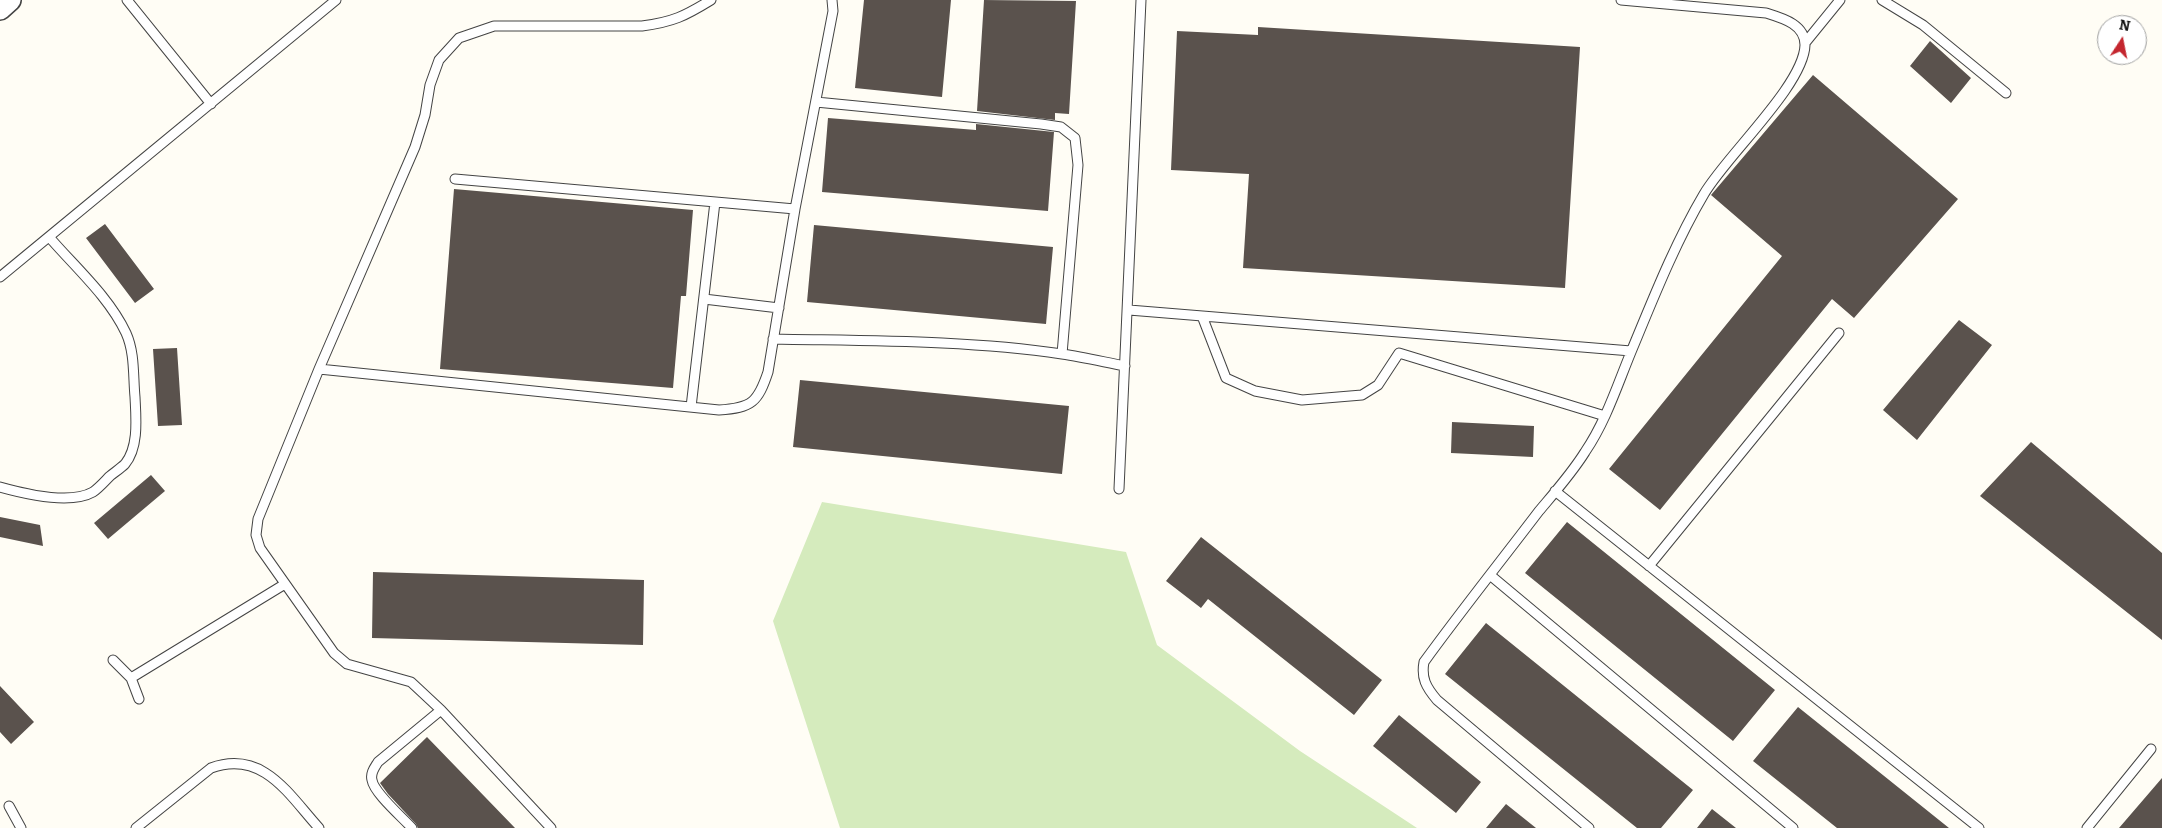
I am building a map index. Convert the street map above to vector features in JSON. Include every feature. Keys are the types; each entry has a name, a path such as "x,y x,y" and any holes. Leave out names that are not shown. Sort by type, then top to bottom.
{"street":[{"path":"0,9 10,0"}],"lane":[{"path":"127,0 211,104"},
{"path":"0,277 50,238 336,0"},
{"path":"551,828 441,710 411,682 347,664 334,654 260,548 256,535 258,519 319,369 415,147 425,114 430,84 439,60 459,38 494,26 642,26 664,24 683,18 711,0"},
{"path":"319,369 719,410 740,409 754,400 762,389 768,372 795,209 833,11 832,0"},
{"path":"1119,490 1141,0"},
{"path":"1621,0 1766,13 1785,18 1798,28 1805,44"},
{"path":"1589,828 1437,700 1426,687 1422,673 1424,662 1585,452 1605,416 1682,236 1704,193 1727,160 1781,97 1800,64 1805,44 1840,0"},
{"path":"1882,0 1923,25 2006,93"},
{"path":"816,102 1041,124 1061,127 1075,138 1078,165 1062,354"},
{"path":"455,179 795,209"},
{"path":"691,408 715,202"},
{"path":"0,487 64,499 93,492 125,463 131,454 134,440 136,419 132,352 127,335 104,300 50,238"},
{"path":"704,299 779,308"},
{"path":"1128,310 1632,351"},
{"path":"1202,316 1226,378 1255,391 1302,400 1362,395 1378,385 1399,353 1605,416"},
{"path":"1649,566 1839,333"},
{"path":"774,339 904,341 1001,347 1062,354 1125,366"},
{"path":"1555,491 1979,828"},
{"path":"1490,575 1793,828"},
{"path":"131,678 285,584"},
{"path":"113,660 131,678 139,699"},
{"path":"412,828 375,788 371,778 378,762 441,710"},
{"path":"2087,828 2151,749"},
{"path":"136,828 211,768 224,763 236,762 247,764 270,774 319,828"},
{"path":"8,806 21,828"}],"green space":[{"path":"822,502 1126,552 1157,645 1300,751 1417,828 840,828 773,621"}],"building":[{"path":"864,0 951,0 942,97 855,88"},
{"path":"984,0 1076,1 1069,114 1055,113 1055,120 977,111"},
{"path":"1258,27 1580,47 1565,288 1243,268 1249,174 1171,170 1177,31 1258,35"},
{"path":"1930,41 1971,78 1951,103 1910,66"},
{"path":"1813,75 1958,199 1854,318 1832,299 1660,510 1609,469 1782,256 1711,195"},
{"path":"828,118 976,130 976,124 1054,132 1048,211 822,192"},
{"path":"454,189 693,210 686,296 681,296 673,388 440,369"},
{"path":"105,224 154,289 135,303 86,238"},
{"path":"814,225 1053,247 1046,324 807,302"},
{"path":"1959,320 1992,345 1917,440 1883,410"},
{"path":"177,348 182,425 158,426 153,349"},
{"path":"800,380 1069,406 1062,474 793,447"},
{"path":"1452,422 1534,426 1533,457 1451,453"},
{"path":"2031,442 2162,553 2162,640 1980,496"},
{"path":"151,475 165,491 108,539 94,523"},
{"path":"0,517 40,525 43,546 0,537"},
{"path":"1567,522 1775,690 1733,741 1525,573"},
{"path":"1201,537 1382,680 1354,715 1208,599 1201,608 1166,581"},
{"path":"373,572 644,580 643,645 372,638"},
{"path":"1486,623 1693,790 1661,828 1637,828 1445,674"},
{"path":"0,686 34,722 11,744 0,732"},
{"path":"1798,707 1949,828 1837,828 1753,761"},
{"path":"1399,715 1481,782 1456,813 1373,746"},
{"path":"427,737 515,828 418,828 380,783"},
{"path":"2162,778 2162,828 2119,828"},
{"path":"1506,804 1536,828 1486,828"},
{"path":"1712,809 1736,828 1697,828"}]}
